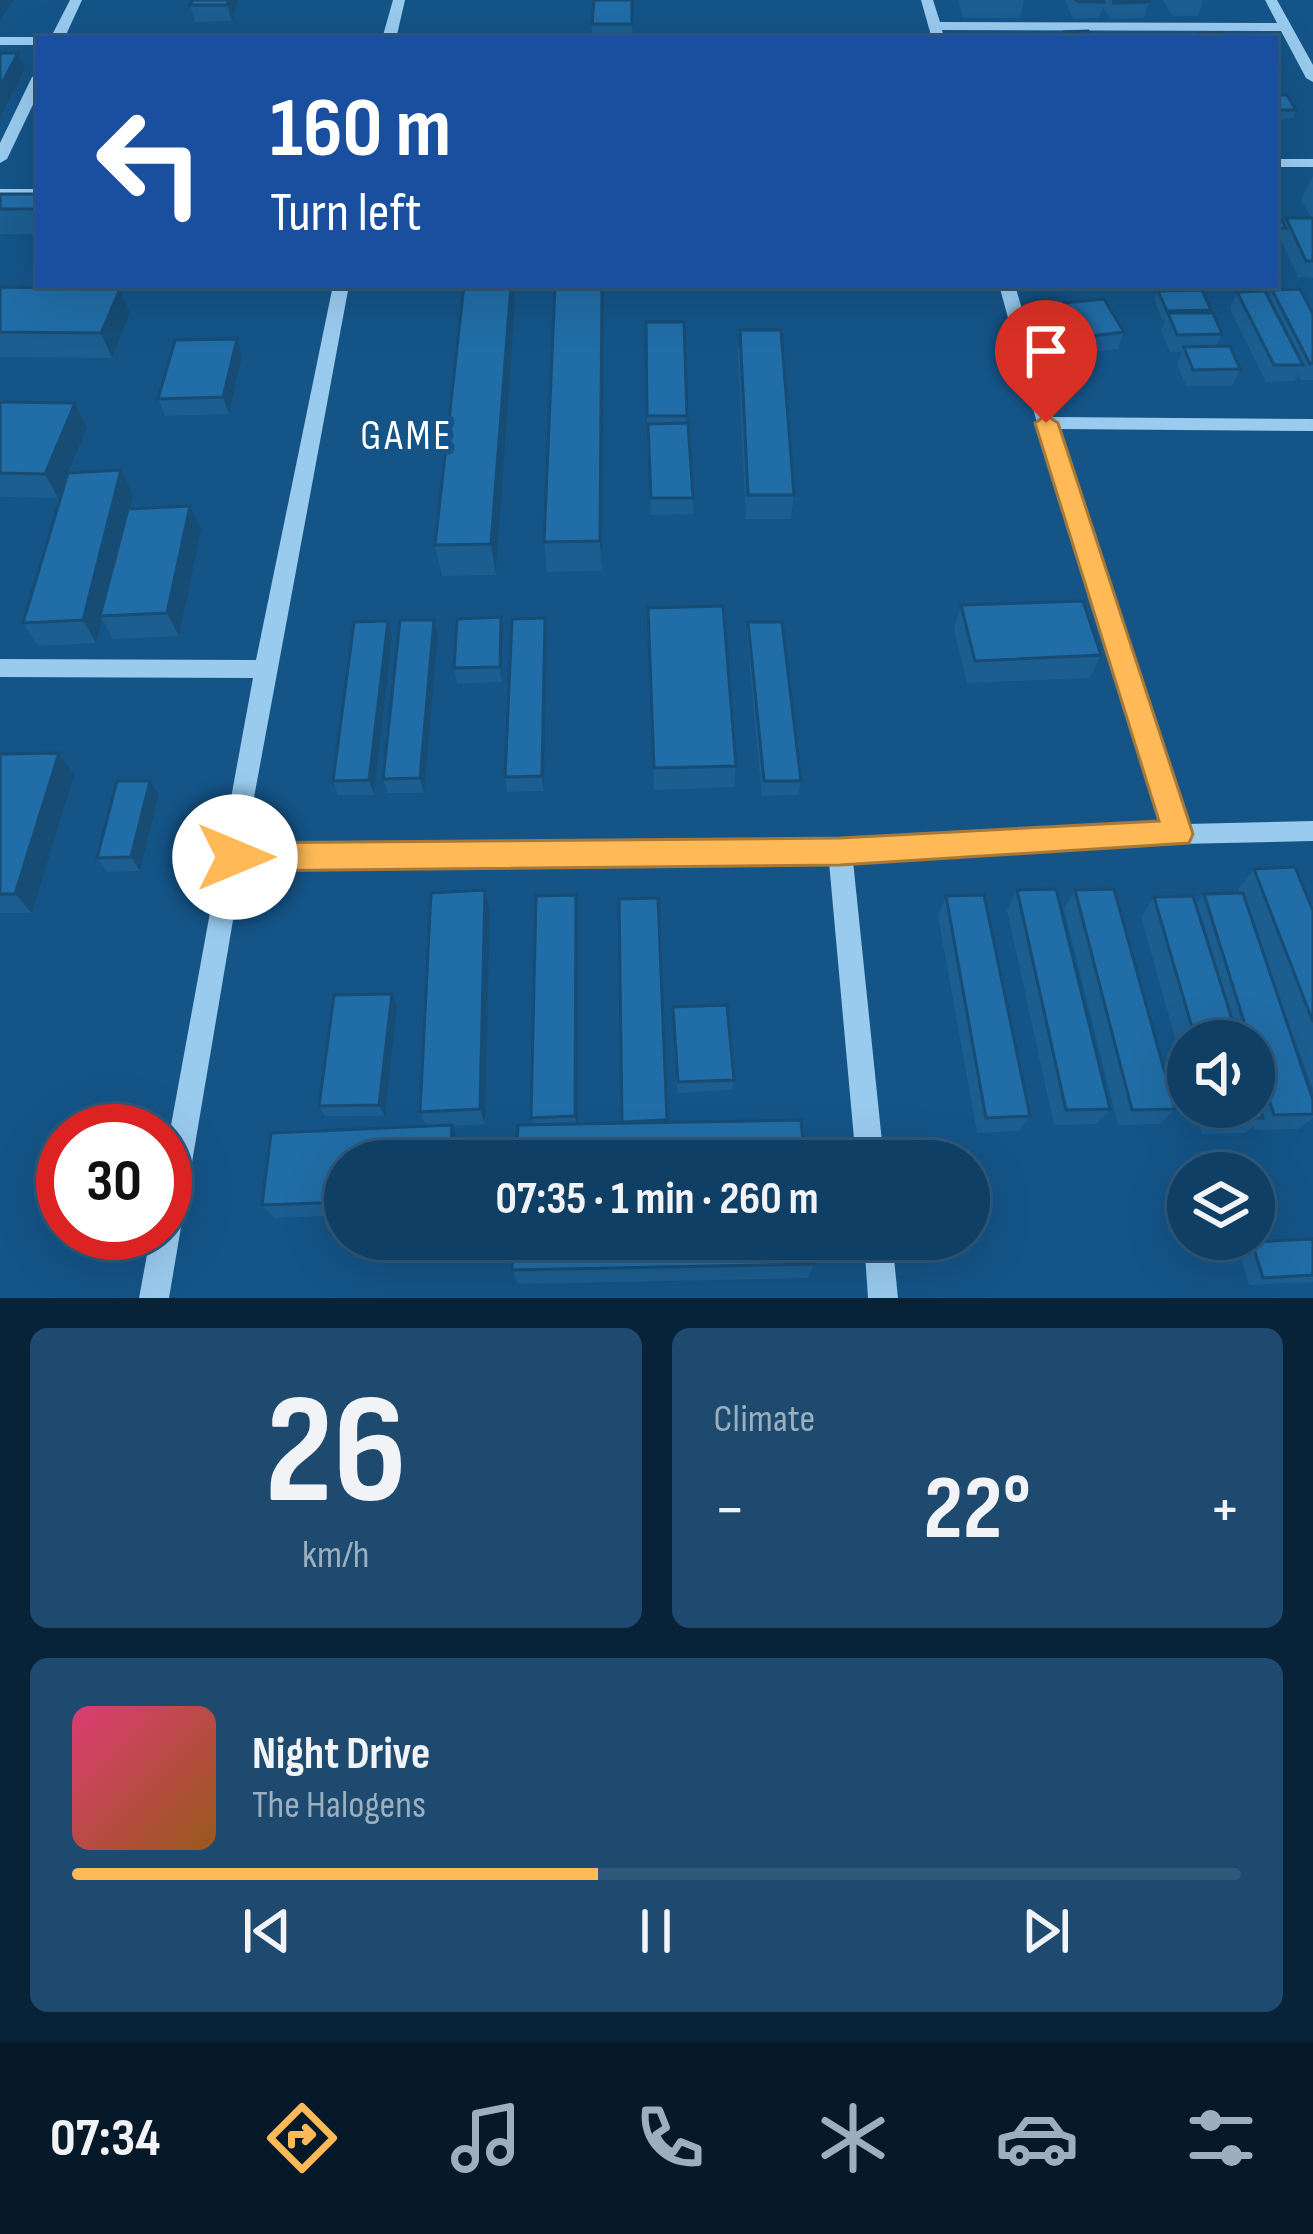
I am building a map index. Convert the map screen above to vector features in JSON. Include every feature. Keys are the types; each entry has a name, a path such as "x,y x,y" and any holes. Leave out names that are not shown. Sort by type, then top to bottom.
{"street":[{"path":"58,36 76,0"},
{"path":"390,36 399,0"},
{"path":"927,0 936,32 1283,27"},
{"path":"1271,0 1313,78"},
{"path":"0,41 36,41"},
{"path":"0,159 36,83"},
{"path":"1278,164 1313,163"},
{"path":"0,194 36,194"},
{"path":"154,1298 265,669 339,288"},
{"path":"1008,288 1046,423 1178,834"},
{"path":"1046,423 1313,425"},
{"path":"0,668 265,669"},
{"path":"235,857 840,851 1313,831"},
{"path":"840,851 868,1140"},
{"path":"880,1260 883,1298"}],"building":[{"path":"192,0 229,0 227,5 190,5"},
{"path":"594,0 632,0 632,24 592,24"},
{"path":"1088,31 1090,36 1067,36 1065,32"},
{"path":"0,53 18,53 0,87"},
{"path":"1278,95 1287,95 1296,110 1278,110"},
{"path":"0,194 36,194 36,209 0,209"},
{"path":"1286,218 1313,218 1313,261 1306,261"},
{"path":"0,287 120,289 101,333 0,332"},
{"path":"464,288 511,288 491,544 435,545"},
{"path":"555,288 602,288 600,541 544,542"},
{"path":"1300,289 1313,314 1310,364 1272,290"},
{"path":"1202,290 1211,310 1167,311 1158,291"},
{"path":"1265,291 1303,365 1274,365 1237,292"},
{"path":"1104,299 1124,332 1083,337 1064,303"},
{"path":"1168,313 1213,313 1222,334 1177,335"},
{"path":"646,322 684,322 687,416 647,416"},
{"path":"740,330 781,330 794,495 748,495"},
{"path":"237,339 223,397 158,399 175,340"},
{"path":"1230,346 1240,369 1193,370 1184,347"},
{"path":"0,402 75,403 45,474 0,473"},
{"path":"688,423 693,498 651,498 648,424"},
{"path":"121,470 83,620 23,623 68,473"},
{"path":"190,506 167,613 100,616 128,509"},
{"path":"1083,601 1101,655 975,661 961,605"},
{"path":"723,606 736,766 654,768 648,608"},
{"path":"501,617 500,667 454,668 457,619"},
{"path":"545,618 542,776 505,777 512,619"},
{"path":"400,620 434,620 420,778 383,779"},
{"path":"388,621 369,780 333,781 354,622"},
{"path":"748,622 782,622 801,781 764,781"},
{"path":"59,753 15,894 0,894 0,754"},
{"path":"117,781 150,781 131,857 97,858"},
{"path":"1295,867 1313,911 1313,1022 1254,869"},
{"path":"1056,889 1110,1109 1066,1110 1017,890"},
{"path":"1114,889 1167,1080 1167,1109 1132,1110 1075,890"},
{"path":"485,890 480,1109 420,1112 431,893"},
{"path":"1243,893 1313,1100 1313,1114 1275,1115 1275,1020 1243,1020 1204,894"},
{"path":"576,895 575,1116 531,1118 536,896"},
{"path":"984,895 1030,1116 986,1118 946,896"},
{"path":"1193,896 1232,1020 1190,1020 1154,897"},
{"path":"658,898 667,1120 622,1122 619,899"},
{"path":"392,994 379,1105 319,1106 334,995"},
{"path":"727,1005 734,1080 678,1082 673,1007"},
{"path":"801,1120 803,1140 517,1140 518,1125"},
{"path":"452,1125 451,1140 324,1140 324,1203 262,1205 271,1133"},
{"path":"1313,1239 1313,1275 1263,1278 1258,1260 1275,1260 1275,1241"},
{"path":"512,1260 814,1260 814,1264 512,1270"}],"district":[{"name":"GAME","path":"407,436"}],"route":[{"path":"235,857 840,851 1178,834 1046,423"}]}
